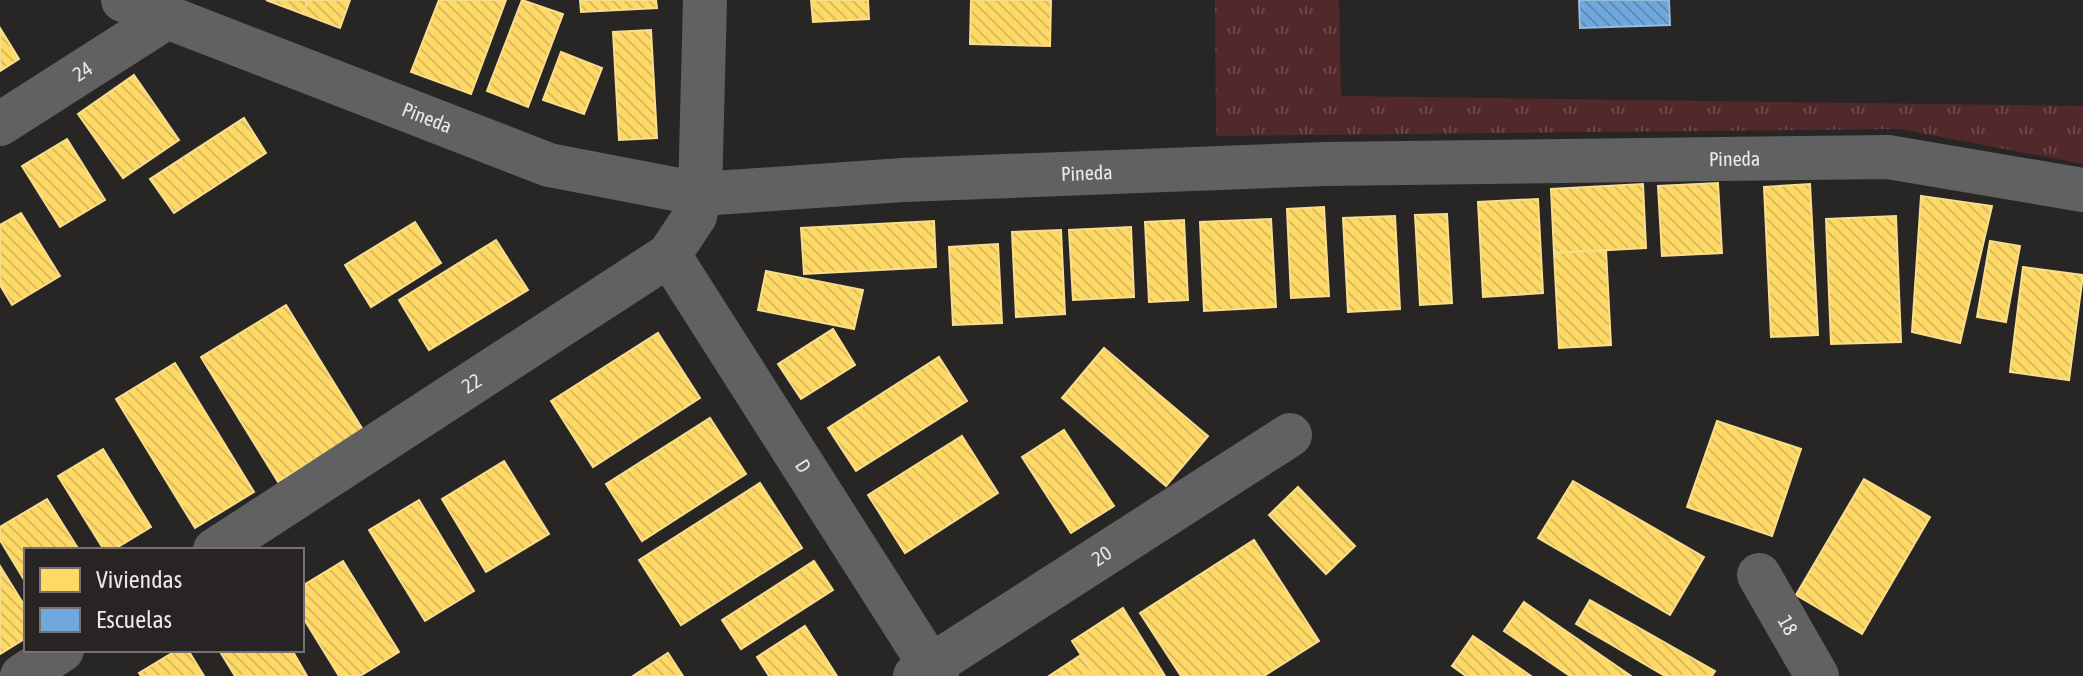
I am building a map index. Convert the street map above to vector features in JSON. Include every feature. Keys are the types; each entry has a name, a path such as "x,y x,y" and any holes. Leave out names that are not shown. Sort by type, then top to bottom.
{"street":[{"name":"Pineda","path":"123,0 549,165 700,194 903,180 1310,164 1888,157 2083,190"},
{"path":"700,194 705,0"},
{"name":"24","path":"0,124 166,18"},
{"name":"22","path":"218,548 669,255 695,216 700,194"},
{"name":"D","path":"669,255 927,673"},
{"name":"20","path":"927,673 1290,435"},
{"name":"18","path":"1759,575 1817,676"},
{"path":"22,676 59,652"}],"green space":[{"path":"1215,0 1339,0 1341,96 2083,106 2083,164 1900,129 1216,136"}],"building: Viviendas":[{"path":"266,0 308,0 303,14"},
{"path":"308,0 350,0 340,28 303,14"},
{"path":"439,0 506,0 471,94 411,72"},
{"path":"522,0 563,14 528,107 487,91"},
{"path":"580,0 656,0 657,8 581,12"},
{"path":"811,0 868,0 869,19 813,22"},
{"path":"971,0 1051,0 1050,46 970,44"},
{"path":"0,28 19,59 0,71"},
{"path":"651,30 657,138 619,140 613,32"},
{"path":"561,52 602,68 584,114 543,100"},
{"path":"134,75 179,140 123,178 78,114"},
{"path":"244,118 266,153 174,213 150,179"},
{"path":"67,139 105,200 60,227 22,166"},
{"path":"1718,183 1722,253 1662,256 1658,186"},
{"path":"1643,184 1646,248 1554,253 1551,189"},
{"path":"1810,184 1818,335 1771,337 1764,187"},
{"path":"1921,196 1992,206 1960,343 1912,332"},
{"path":"1538,199 1543,293 1483,297 1478,202"},
{"path":"1324,207 1329,296 1291,298 1287,209"},
{"path":"21,213 60,276 12,305 0,285 0,225"},
{"path":"1447,214 1452,303 1420,305 1415,215"},
{"path":"1395,216 1400,309 1348,312 1343,218"},
{"path":"1896,216 1901,342 1831,344 1826,219"},
{"path":"1271,219 1276,307 1204,311 1200,222"},
{"path":"1184,220 1188,300 1149,302 1145,222"},
{"path":"934,221 936,267 804,274 801,228"},
{"path":"415,222 441,263 371,307 345,265"},
{"path":"1131,227 1134,297 1073,300 1069,230"},
{"path":"1061,230 1065,314 1016,317 1012,232"},
{"path":"496,240 528,290 429,350 399,300"},
{"path":"1990,241 2020,246 2006,322 1977,317"},
{"path":"998,244 1002,323 953,325 949,247"},
{"path":"1606,250 1611,345 1559,348 1554,253"},
{"path":"2023,267 2083,275 2069,380 2010,372"},
{"path":"766,271 863,290 854,329 758,310"},
{"path":"286,305 363,430 278,482 201,357"},
{"path":"833,329 855,365 801,399 778,364"},
{"path":"658,333 700,398 593,467 551,401"},
{"path":"1104,348 1208,436 1166,486 1062,398"},
{"path":"939,357 967,401 856,471 828,428"},
{"path":"175,363 254,492 195,528 116,399"},
{"path":"710,418 746,474 642,541 606,484"},
{"path":"1717,421 1801,449 1772,536 1687,507"},
{"path":"1064,430 1114,506 1071,533 1022,457"},
{"path":"962,436 998,493 905,553 868,495"},
{"path":"103,449 151,527 116,548 103,548 58,476"},
{"path":"504,461 549,534 486,572 442,499"},
{"path":"1864,479 1930,517 1862,634 1796,595"},
{"path":"1573,481 1704,557 1670,615 1538,538"},
{"path":"760,483 802,548 681,625 639,560"},
{"path":"1298,487 1355,546 1326,574 1269,515"},
{"path":"47,499 78,548 24,548 24,580 0,540 0,527"},
{"path":"419,500 474,591 425,621 369,530"},
{"path":"1254,540 1319,641 1264,676 1181,676 1140,613"},
{"path":"343,561 399,652 360,676 339,676 304,619 304,585"},
{"path":"814,561 833,590 741,649 722,620"},
{"path":"0,566 24,605 24,639 0,654"},
{"path":"1590,600 1715,671 1712,676 1665,676 1576,624"},
{"path":"1524,602 1631,676 1570,676 1504,631"},
{"path":"1123,608 1165,676 1095,676 1072,641"},
{"path":"805,626 837,676 769,676 757,657"},
{"path":"1473,636 1531,676 1466,676 1452,666"},
{"path":"174,652 189,652 204,676 141,676 139,673"},
{"path":"220,652 293,652 307,676 235,676"},
{"path":"668,653 683,676 633,676"},
{"path":"1081,655 1095,676 1049,676"}],"building: Escuelas":[{"path":"1579,0 1669,0 1670,25 1580,28"}]}
